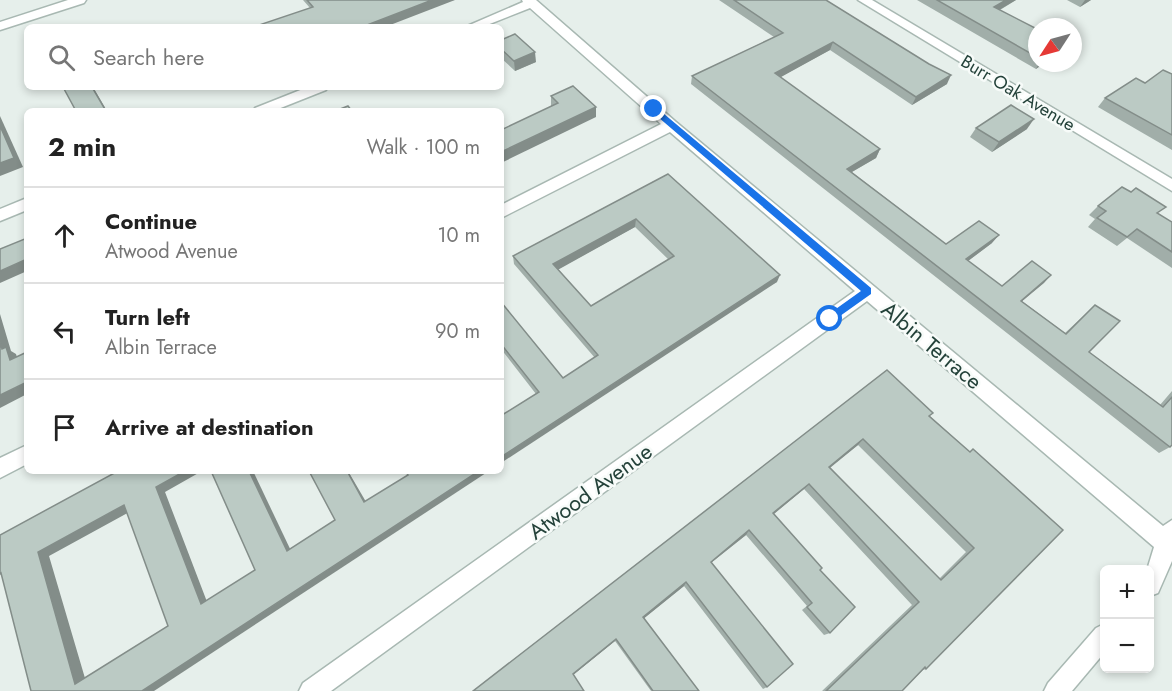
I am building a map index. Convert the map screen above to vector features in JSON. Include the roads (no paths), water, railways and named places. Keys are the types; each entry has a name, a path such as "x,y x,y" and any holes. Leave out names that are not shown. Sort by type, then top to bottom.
{"street":[{"path":"0,26 80,0"},
{"name":"Burr Oak Avenue","path":"864,0 1172,186"},
{"path":"478,24 530,1"},
{"name":"Albin Terrace","path":"530,1 671,125 1170,541"},
{"path":"268,108 313,90"},
{"path":"504,210 671,125"},
{"path":"0,215 24,205"},
{"name":"Atwood Avenue","path":"311,691 868,291"},
{"path":"0,468 24,456"},
{"path":"1154,580 1170,541"},
{"path":"1056,691 1100,641"}]}
